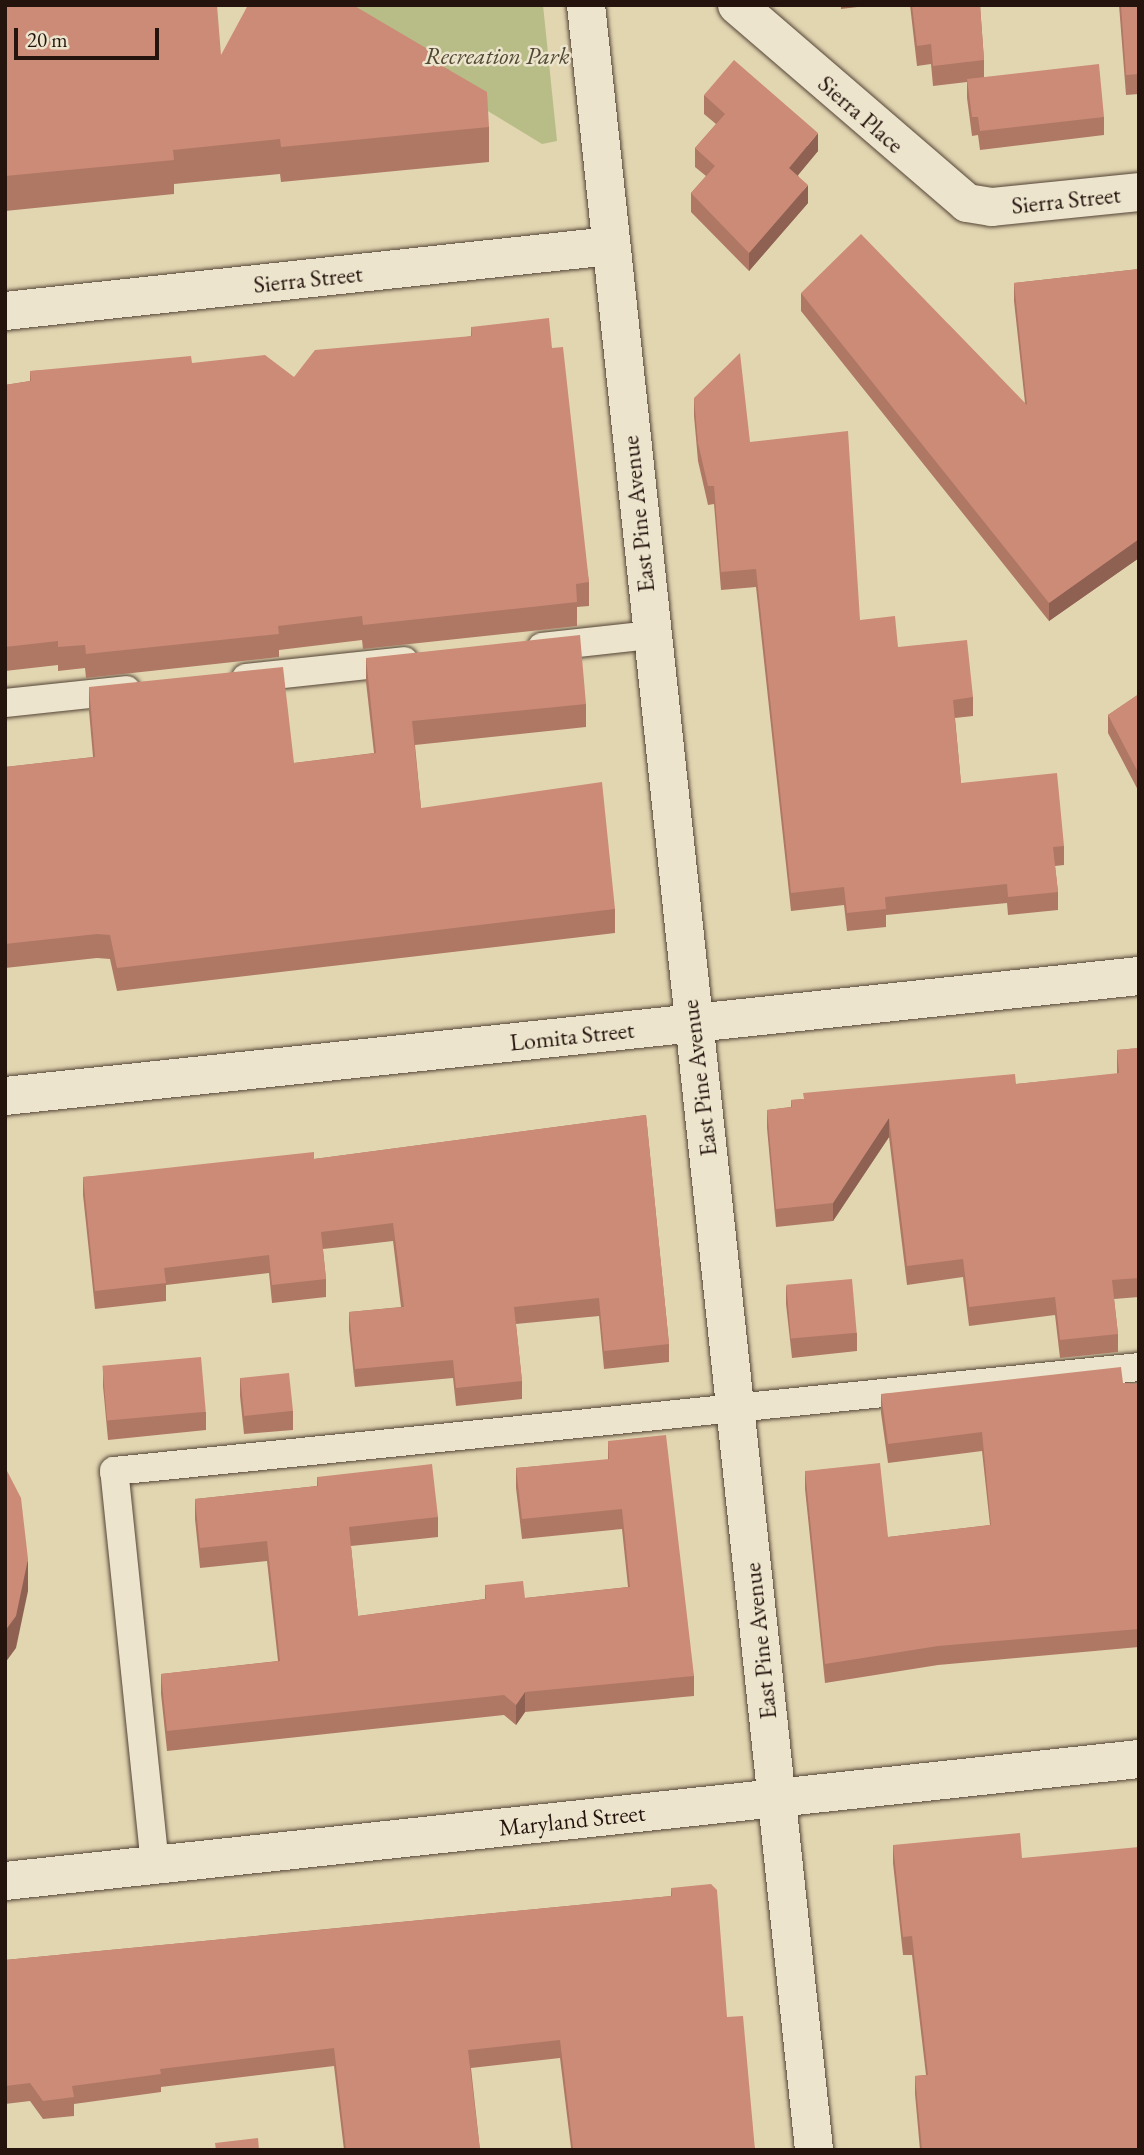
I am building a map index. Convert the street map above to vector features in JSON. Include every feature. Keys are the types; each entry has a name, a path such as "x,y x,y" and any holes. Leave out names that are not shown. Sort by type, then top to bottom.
{"street":[{"name":"East Pine Avenue","path":"586,5 692,1023 736,1405 814,2150"},
{"name":"Sierra Place","path":"737,5 949,191 992,207"},
{"name":"Sierra Street","path":"992,207 1139,192"},
{"name":"Sierra Street","path":"5,312 610,246"},
{"name":"Lomita Street","path":"5,1096 1139,976"},
{"name":"Maryland Street","path":"5,1881 1139,1759"}],"lane":[{"path":"513,650 651,635"},
{"path":"211,681 431,658"},
{"path":"5,703 156,687"},
{"path":"155,1865 114,1471 736,1405 1139,1367"}],"green space":[{"name":"Recreation Park","path":"314,5 543,5 557,141 542,144"}],"building":[{"path":"5,5 217,5 221,55 248,5 353,5 448,61 444,67 487,92 489,127 281,147 280,139 173,150 174,160 5,176"},
{"path":"912,5 980,5 984,60 933,66 931,44 917,46"},
{"path":"1121,5 1139,5 1139,74 1126,75"},
{"path":"734,60 818,133 789,168 808,185 749,253 691,193 715,166 695,148 725,114 704,95"},
{"path":"1099,64 1104,117 980,131 978,117 972,117 967,79"},
{"path":"861,234 1027,405 1014,283 1139,269 1139,539 1049,603 801,293"},
{"path":"549,318 552,348 563,347 589,582 576,584 577,602 363,625 362,616 278,626 279,634 86,654 85,645 58,647 58,641 5,647 5,385 31,381 30,371 191,356 192,363 265,355 294,377 315,350 472,336 471,327"},
{"path":"740,353 750,442 848,431 860,620 895,616 898,647 967,640 973,697 953,700 961,783 1057,773 1064,846 1053,847 1058,892 1008,897 1007,884 885,897 886,909 847,913 844,887 791,893 756,569 721,572 714,486 708,486 698,443 694,398"},
{"path":"580,635 586,704 412,721 421,808 602,782 615,909 117,968 110,935 97,934 5,944 5,767 95,757 89,687 283,667 294,763 376,753 366,658"},
{"path":"1139,694 1139,774 1108,715"},
{"path":"1139,1048 1139,1278 1112,1280 1118,1334 1060,1340 1055,1297 969,1307 963,1259 907,1266 889,1118 833,1203 776,1209 767,1110 792,1107 791,1100 804,1099 803,1093 1015,1074 1016,1084 1119,1073 1117,1050"},
{"path":"646,1115 669,1344 604,1351 599,1298 514,1307 522,1381 456,1388 453,1360 355,1369 349,1312 404,1307 393,1223 321,1232 326,1279 272,1285 269,1255 164,1268 166,1283 95,1291 83,1177 314,1152 314,1159"},
{"path":"852,1279 857,1333 791,1339 786,1285"},
{"path":"201,1357 206,1412 107,1420 102,1366"},
{"path":"1121,1367 1123,1383 1139,1384 1139,1629 938,1646 825,1664 805,1471 880,1463 888,1537 991,1525 982,1432 888,1444 881,1394"},
{"path":"289,1373 293,1411 244,1416 240,1378"},
{"path":"666,1435 694,1676 525,1692 516,1705 504,1695 167,1731 161,1674 280,1661 267,1541 200,1548 195,1499 318,1486 317,1477 432,1464 438,1517 349,1527 358,1616 486,1599 485,1585 523,1581 525,1598 630,1587 622,1509 522,1519 516,1468 609,1459 608,1441"},
{"path":"5,1467 21,1498 28,1559 16,1616 5,1631"},
{"path":"1020,1833 1022,1858 1139,1847 1139,2150 922,2150 915,2076 928,2075 912,1936 903,1937 893,1845"},
{"path":"711,1884 717,1890 727,2017 743,2016 755,2150 557,2150 573,2148 560,2040 468,2050 480,2150 346,2150 334,2048 160,2069 161,2074 72,2086 74,2097 43,2101 30,2083 5,2086 5,1960 672,1896 671,1888"},
{"path":"258,2138 259,2150 216,2150 215,2143"}]}
